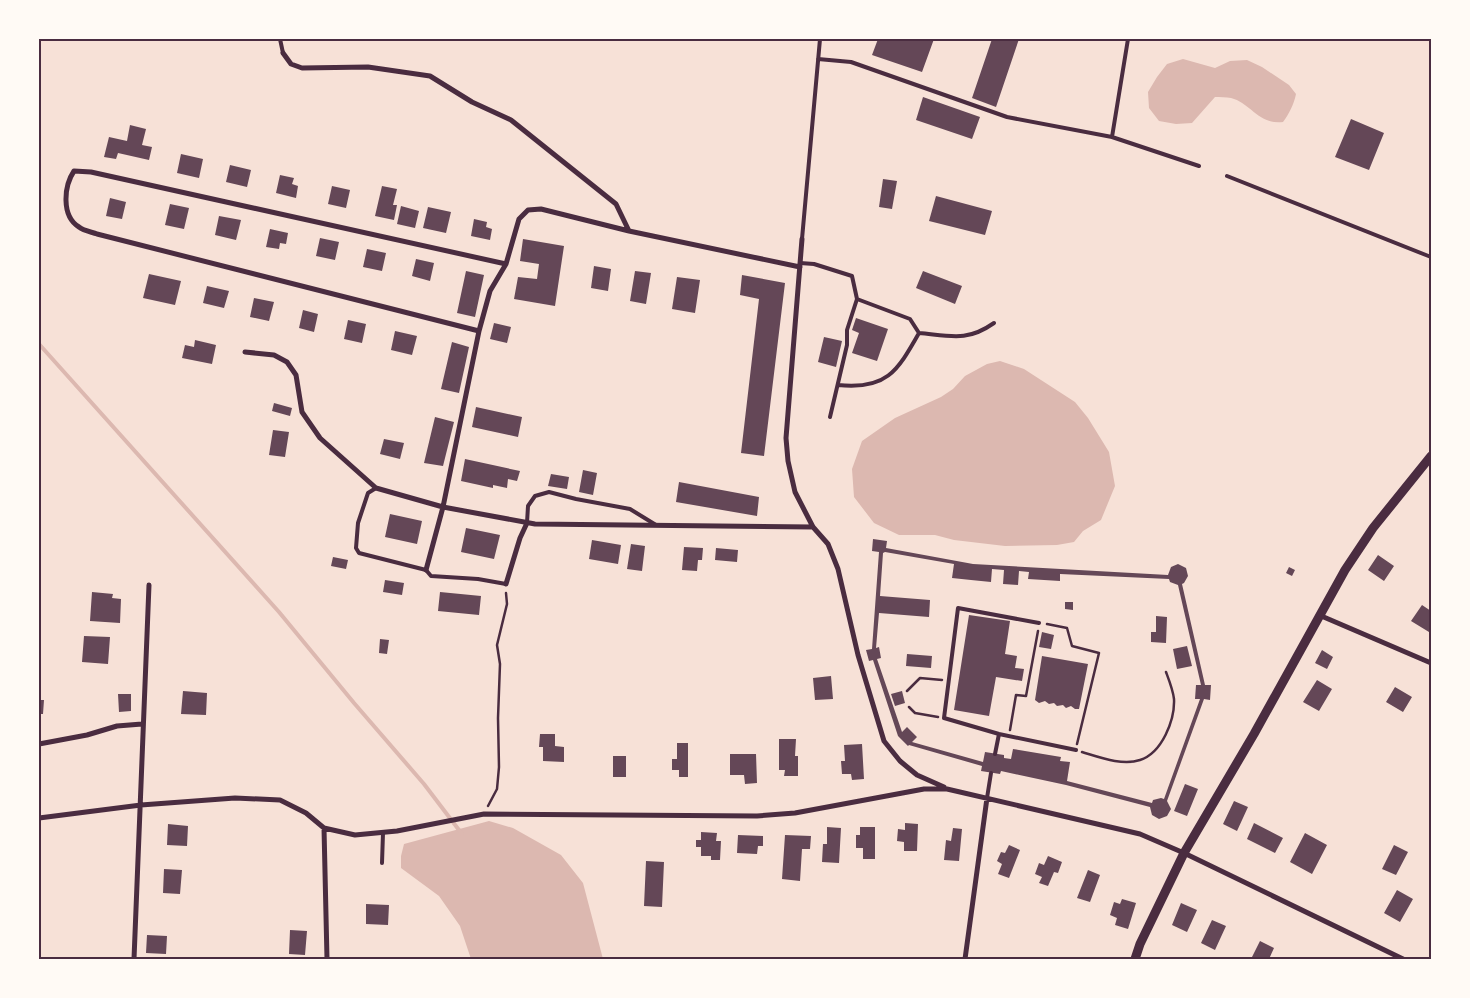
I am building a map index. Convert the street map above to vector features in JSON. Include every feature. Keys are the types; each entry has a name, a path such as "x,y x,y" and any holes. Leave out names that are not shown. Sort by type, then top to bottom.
{"street":[{"path":"284,53 291,64 302,68 368,67 430,76 472,102 511,120 616,204 629,231"},
{"path":"479,331 98,234 78,227 68,215 66,193 68,180 74,171 91,172 506,264"},
{"path":"426,570 443,507 479,331 490,292 506,264 519,219 528,210 541,210 629,231 800,265"},
{"path":"802,239 786,438 788,461 795,492 812,527 828,544 838,569 858,655 884,740 900,761 917,775 947,789 1140,834 1184,853 1403,959"},
{"path":"245,352 274,355 287,362 296,375 302,412 320,438 376,488 443,507 528,523 812,527"},
{"path":"1135,959 1140,944 1184,853 1254,734 1318,615 1364,541 1431,456"},
{"path":"506,584 520,538 528,523"},
{"path":"134,959 149,585"},
{"path":"1318,615 1431,663"},
{"path":"39,744 87,735 116,726 142,724"},
{"path":"39,818 141,805 235,798 280,800 306,813 324,828 355,835 383,833 484,814 757,816 795,813 924,789 947,789"},
{"path":"964,959 987,798"},
{"path":"324,828 326,959"}],"lane":[{"path":"280,39 284,53"},
{"path":"802,239 820,39"},
{"path":"1112,137 1128,39"},
{"path":"818,59 851,62 1007,117 1112,137 1199,166"},
{"path":"1227,176 1431,257"},
{"path":"800,265 814,264 852,276 857,299 847,330 847,345 830,417"},
{"path":"857,299 910,319 920,333 964,337 982,331 994,323"},
{"path":"838,385 856,387 875,384 890,374 906,356 920,333"},
{"path":"376,488 368,492 358,523 356,548 359,553 426,570 431,576 478,579 506,584"},
{"path":"528,523 528,506 535,496 549,492 630,509 656,525"},
{"path":"1039,623 958,608 944,718 999,734 1076,750"},
{"path":"995,754 999,734"},
{"path":"987,798 991,773"},
{"path":"382,863 383,833"}],"path":[{"path":"484,814 497,789 498,782 500,664 497,645 507,604 506,584"},
{"path":"1009,736 1016,695 1026,696 1039,623 1067,628 1072,646 1100,653 1076,750 1124,762 1140,760 1153,752 1164,737 1172,719 1174,699 1166,672"},
{"path":"907,691 920,678 949,681"},
{"path":"909,707 915,713 944,718"}],"shaded area":[{"path":"1183,59 1215,68 1230,61 1247,60 1262,67 1289,85 1296,94 1293,105 1283,122 1274,122 1261,117 1238,101 1215,97 1192,123 1176,124 1159,121 1149,108 1148,92 1167,64"},
{"path":"1000,361 1024,369 1075,402 1088,418 1109,452 1115,486 1101,520 1083,531 1074,542 1057,545 1005,546 954,540 935,535 899,535 874,523 854,497 852,469 862,441 895,418 941,397 953,389 965,376 987,364"},
{"path":"489,821 513,828 561,855 583,883 603,959 471,959 460,926 439,896 401,868 401,856 404,844"}],"building":[{"path":"878,39 934,39 922,72 872,55"},
{"path":"992,39 1019,39 996,107 972,98"},
{"path":"923,97 980,117 972,139 916,120"},
{"path":"1351,119 1384,133 1369,170 1335,157"},
{"path":"130,125 146,129 142,145 152,147 149,160 118,153 116,159 104,157 109,137 127,141"},
{"path":"181,154 203,159 199,178 177,173"},
{"path":"230,165 251,170 247,187 226,182"},
{"path":"280,175 294,178 292,184 298,186 296,198 276,193"},
{"path":"883,179 897,181 892,209 879,207"},
{"path":"332,186 350,190 346,208 328,204"},
{"path":"382,186 397,189 393,205 397,205 394,220 375,216"},
{"path":"936,196 992,211 985,235 929,221"},
{"path":"110,198 126,202 122,219 106,216"},
{"path":"170,204 189,208 184,229 165,225"},
{"path":"401,206 419,211 415,228 397,224"},
{"path":"428,207 451,212 446,233 423,228"},
{"path":"219,216 241,220 236,240 215,235"},
{"path":"474,219 487,222 486,227 492,229 490,240 471,236"},
{"path":"270,229 288,233 286,244 280,243 279,249 266,247"},
{"path":"320,238 339,242 335,260 316,256"},
{"path":"523,239 564,246 555,306 514,299 518,277 537,279 539,264 520,261"},
{"path":"367,249 386,253 382,271 363,267"},
{"path":"416,259 434,263 430,281 412,276"},
{"path":"594,266 611,269 608,291 591,288"},
{"path":"466,271 484,275 475,317 457,313"},
{"path":"635,271 651,273 646,304 630,301"},
{"path":"923,271 962,286 955,304 916,288"},
{"path":"149,274 181,281 175,305 143,298"},
{"path":"742,275 785,283 764,456 741,453 759,299 740,295"},
{"path":"677,277 700,280 695,313 672,309"},
{"path":"207,286 229,291 224,308 203,303"},
{"path":"254,298 274,302 269,321 250,317"},
{"path":"303,310 318,314 314,332 299,328"},
{"path":"856,318 888,329 877,361 852,353 859,333 852,330"},
{"path":"348,320 366,324 362,343 344,339"},
{"path":"494,323 511,327 507,343 490,339"},
{"path":"395,331 417,336 412,355 391,350"},
{"path":"824,337 842,341 836,367 818,362"},
{"path":"195,340 216,345 212,364 182,358 185,345 194,347"},
{"path":"452,342 469,347 459,393 441,389"},
{"path":"274,403 292,408 290,416 272,411"},
{"path":"476,407 522,417 518,437 472,427"},
{"path":"435,417 454,422 443,466 424,463"},
{"path":"273,430 289,432 285,457 269,455"},
{"path":"384,439 404,443 400,459 380,454"},
{"path":"465,459 520,471 517,481 508,479 507,488 493,485 493,488 461,481"},
{"path":"583,470 597,473 593,495 579,492"},
{"path":"551,474 569,477 567,489 548,486"},
{"path":"679,482 759,497 757,516 676,502"},
{"path":"390,514 422,521 417,544 385,537"},
{"path":"466,528 500,535 494,559 461,552"},
{"path":"873,539 887,541 886,548 973,564 1168,575 1171,567 1178,564 1186,568 1188,576 1182,584 1205,685 1211,685 1210,700 1204,699 1167,801 1171,809 1167,816 1159,819 1152,815 1150,807 1066,785 1001,771 1000,774 981,771 982,766 908,746 898,736 873,660 869,661 866,650 872,649 879,552 872,551","holes":["883,553 954,564 952,578 991,582 992,569 1004,570 1003,584 1018,585 1019,571 1029,572 1028,579 1060,581 1060,574 1169,579 1170,582 1178,585 1201,685 1196,685 1195,699 1200,699 1164,799 1153,800 1152,803 1067,781 1070,762 1060,761 1061,757 1013,749 1011,759 1004,758 1004,755 985,752 983,762 912,742 917,737 907,727 902,732 877,659 881,658 879,647 876,648 879,613 929,617 930,600 880,596"]},
{"path":"592,540 621,545 618,564 589,559"},
{"path":"631,544 645,546 642,571 627,569"},
{"path":"684,547 703,548 702,560 698,560 697,571 682,570"},
{"path":"716,548 738,550 737,562 715,560"},
{"path":"1378,555 1394,566 1384,581 1368,570"},
{"path":"333,557 348,560 346,569 331,566"},
{"path":"1289,567 1295,570 1292,576 1286,573"},
{"path":"385,580 404,583 402,595 383,592"},
{"path":"92,592 113,594 112,598 121,599 120,623 90,621"},
{"path":"440,592 481,596 479,615 438,611"},
{"path":"1065,602 1073,602 1073,610 1065,609"},
{"path":"1422,605 1431,611 1431,628 1429,632 1411,621"},
{"path":"969,615 1010,621 1005,654 1017,656 1015,668 1024,669 1022,681 996,677 989,716 954,710"},
{"path":"1156,616 1167,617 1166,643 1151,642 1151,632 1156,632"},
{"path":"1042,632 1054,635 1051,649 1039,647"},
{"path":"84,636 110,637 108,664 82,662"},
{"path":"380,639 389,640 387,654 379,653"},
{"path":"1187,646 1192,666 1177,669 1173,649"},
{"path":"1322,650 1333,657 1327,669 1315,663"},
{"path":"907,654 932,656 931,668 906,666"},
{"path":"1042,656 1088,664 1079,709 1071,706 1066,708 1063,705 1057,706 1054,703 1049,704 1045,701 1039,703 1035,700"},
{"path":"831,676 833,699 815,700 813,678"},
{"path":"1317,680 1332,689 1319,711 1303,702"},
{"path":"1395,687 1412,697 1403,712 1386,702"},
{"path":"183,691 207,693 206,715 181,714"},
{"path":"902,691 905,703 895,706 891,694"},
{"path":"118,694 131,694 131,711 119,712"},
{"path":"39,700 44,700 43,714 39,714"},
{"path":"540,734 555,734 555,746 564,747 564,762 543,761 543,747 539,747"},
{"path":"779,739 796,739 795,756 798,756 798,776 784,776 785,770 779,770"},
{"path":"677,743 688,743 688,777 679,777 679,770 672,770 672,759 677,759"},
{"path":"862,744 864,779 852,780 851,774 842,774 841,761 845,761 844,745"},
{"path":"730,754 756,754 757,783 745,784 744,775 730,775"},
{"path":"613,756 626,756 626,777 613,777"},
{"path":"1185,784 1198,789 1187,816 1174,811"},
{"path":"1234,801 1248,807 1237,831 1223,824"},
{"path":"905,823 918,824 917,851 904,851 904,842 897,841 898,829 905,830"},
{"path":"1254,823 1283,838 1275,853 1247,839"},
{"path":"168,824 188,826 187,846 167,845"},
{"path":"827,827 841,828 839,863 822,862 823,844 827,844"},
{"path":"860,827 875,827 875,859 863,859 863,848 856,848 856,835 860,835"},
{"path":"953,828 962,829 959,861 944,860 946,840 951,841"},
{"path":"701,832 717,833 716,841 721,841 720,860 711,860 711,856 701,856 701,847 696,847 696,840 701,840"},
{"path":"1305,833 1327,845 1312,874 1290,862"},
{"path":"738,835 763,836 763,846 758,846 757,854 737,853"},
{"path":"785,835 811,836 810,849 802,849 800,881 782,879"},
{"path":"1009,845 1020,850 1009,878 998,874 1002,864 997,861 1001,852 1005,853"},
{"path":"1394,845 1408,852 1396,875 1382,869"},
{"path":"1048,856 1062,862 1058,873 1054,872 1048,886 1039,883 1042,877 1035,874 1039,863 1044,865"},
{"path":"646,861 664,862 662,907 644,906"},
{"path":"164,869 182,870 180,894 163,893"},
{"path":"1088,870 1100,875 1090,902 1077,898"},
{"path":"1397,890 1413,899 1400,922 1384,913"},
{"path":"1122,899 1136,903 1128,929 1115,925 1117,918 1110,915 1114,902 1120,904"},
{"path":"1181,903 1197,910 1187,932 1172,925"},
{"path":"366,904 389,905 388,925 366,924"},
{"path":"1212,920 1226,926 1215,950 1201,943"},
{"path":"290,930 307,931 305,955 289,954"},
{"path":"147,935 167,936 166,954 146,953"},
{"path":"1260,941 1274,948 1269,959 1251,959"}],"waterway":[{"path":"39,344 279,612 424,784 462,834"}]}
